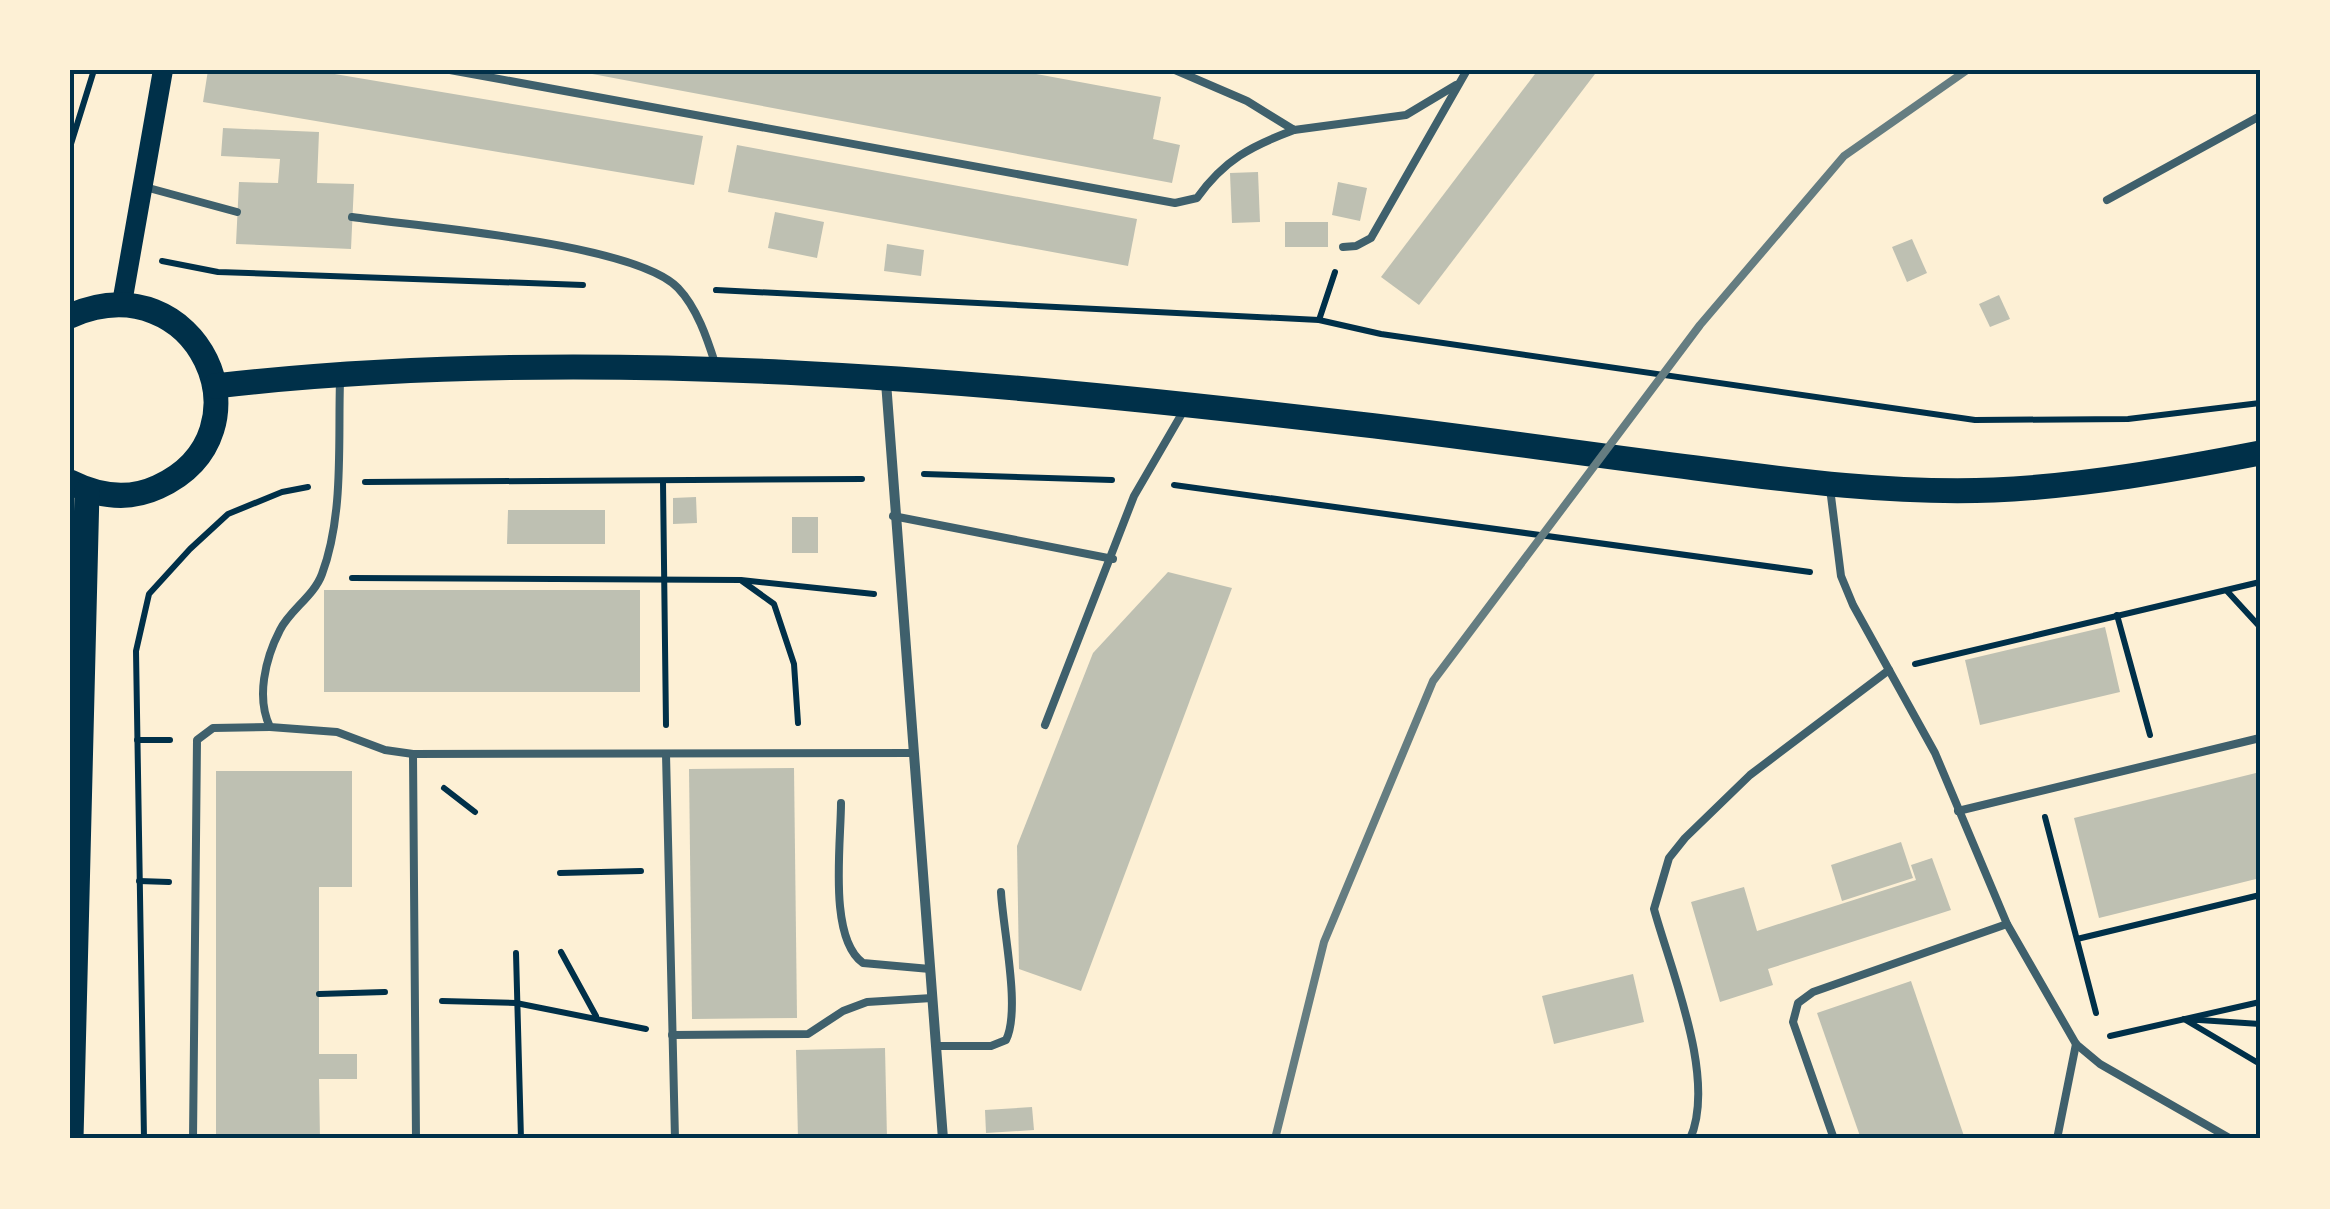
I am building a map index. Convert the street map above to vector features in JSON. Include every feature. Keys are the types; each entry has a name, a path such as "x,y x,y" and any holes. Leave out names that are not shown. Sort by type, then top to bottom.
{"main road":[{"path":"122,303 163,70"},
{"path":"70,316 96,306 122,303 159,311 176,322 202,350 215,386 212,429 202,450 172,481 131,495 79,487 72,1139"},
{"path":"215,386 340,372 524,366 886,381 1188,404 1829,486 1992,490 2137,476 2260,452"}],"street":[{"path":"886,381 890,479 942,1139"}],"lane":[{"path":"450,70 1175,203 1197,198 1218,168 1245,149 1294,130 1406,115 1456,85"},
{"path":"1175,70 1246,101 1294,130"},
{"path":"1343,247 1356,246 1371,238 1466,70"},
{"path":"2107,200 2260,116"},
{"path":"142,186 237,212"},
{"path":"352,217 593,253 651,272 679,288 706,332 717,372"},
{"path":"270,727 261,692 280,630 321,578 336,482 340,372"},
{"path":"1045,726 1142,482 1188,404"},
{"path":"1829,486 1841,576 1935,754 2007,924 2076,1044 2100,1064 2231,1139"},
{"path":"894,516 1112,559"},
{"path":"1690,1139 1700,1103 1698,1074 1654,909 1664,871 1685,838 1750,776 1890,670"},
{"path":"193,1139 196,740 213,728 337,732 384,750 412,754 913,752"},
{"path":"1958,811 2260,738"},
{"path":"412,754 416,1139"},
{"path":"666,754 675,1139"},
{"path":"841,804 841,920 846,943 863,962 904,970 930,969"},
{"path":"936,1046 991,1046 1006,1040 1011,1030 1014,1009 1001,892"},
{"path":"1834,1139 1793,1022 1798,1003 1812,992 2007,924"},
{"path":"672,1036 808,1034 842,1011 867,1002 932,998"},
{"path":"2057,1139 2076,1044"}],"path":[{"path":"70,148 94,70"},
{"path":"130,256 218,272 590,285"},
{"path":"1319,320 1334,275"},
{"path":"679,288 1319,320 1380,334 1850,404 1994,420 2128,419 2260,402"},
{"path":"336,482 890,479 941,472 1142,482 1354,507 1841,576"},
{"path":"663,482 666,736"},
{"path":"321,578 741,580 901,598"},
{"path":"741,580 774,604 794,664 800,754"},
{"path":"1890,670 2260,582"},
{"path":"2226,590 2260,627"},
{"path":"2117,616 2158,763"},
{"path":"2038,792 2097,1014"},
{"path":"560,873 667,871"},
{"path":"2077,939 2260,895"},
{"path":"561,952 597,1017"},
{"path":"516,953 521,1139"},
{"path":"385,974 385,1010"},
{"path":"320,994 385,992"},
{"path":"474,1002 516,1003 597,1017 672,1036"},
{"path":"2076,1044 2260,1002"},
{"path":"2184,1019 2260,1024"},
{"path":"2184,1019 2260,1064"}],"building":[{"path":"208,70 311,70 703,136 694,185 203,102"},
{"path":"571,70 1015,70 1161,97 1153,139 1180,145 1172,183"},
{"path":"1538,70 1598,70 1419,305 1381,277"},
{"path":"223,128 319,132 317,183 354,184 351,249 236,244 239,182 278,183 280,159 221,156"},
{"path":"737,145 1137,219 1128,266 728,192"},
{"path":"1258,172 1260,222 1232,223 1230,173"},
{"path":"1338,182 1367,188 1360,221 1332,215"},
{"path":"775,212 824,222 817,258 768,248"},
{"path":"1285,222 1328,222 1328,247 1285,247"},
{"path":"1912,239 1927,273 1907,282 1892,247"},
{"path":"887,244 924,250 921,276 884,271"},
{"path":"1999,295 2010,319 1990,327 1979,304"},
{"path":"696,497 697,523 673,524 673,498"},
{"path":"508,510 605,510 605,544 507,544"},
{"path":"792,517 818,517 818,553 792,553"},
{"path":"1168,572 1232,588 1081,991 1019,969 1017,846 1093,653"},
{"path":"324,590 640,590 640,692 324,692"},
{"path":"2105,627 2120,692 1980,725 1965,660"},
{"path":"794,768 797,1018 692,1019 689,769"},
{"path":"216,771 352,771 352,887 319,887 319,1054 357,1054 357,1079 319,1079 320,1139 216,1139"},
{"path":"2260,772 2260,878 2099,918 2074,818"},
{"path":"1901,842 1913,878 1842,901 1831,865"},
{"path":"1932,858 1951,910 1768,969 1773,985 1720,1002 1691,902 1744,887 1757,931 1916,880 1911,865"},
{"path":"1633,974 1644,1022 1554,1044 1542,996"},
{"path":"1911,981 1965,1139 1861,1139 1817,1013"},
{"path":"885,1048 887,1139 798,1139 796,1050"},
{"path":"1032,1107 1034,1130 986,1133 985,1110"}],"railway":[{"path":"1275,1139 1324,942 1433,681 1700,325 1844,156 1967,70"}]}
